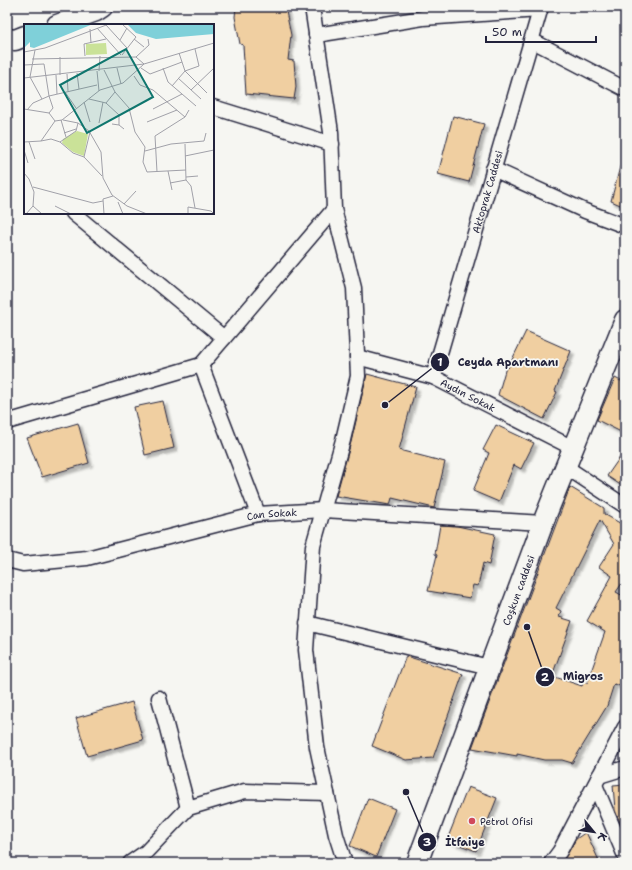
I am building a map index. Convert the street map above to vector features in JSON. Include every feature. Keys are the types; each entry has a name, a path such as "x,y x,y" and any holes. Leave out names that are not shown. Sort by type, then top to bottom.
{"street":[{"path":"60,24 96,11 102,7"},
{"path":"312,7 332,144 334,209 354,288 358,376 343,440 313,546 306,650 317,747 336,835 345,863"},
{"path":"316,35 423,18 541,8"},
{"name":"Aktoprak Caddesi","path":"433,377 541,8"},
{"path":"7,39 15,40 24,36"},
{"path":"531,40 625,90"},
{"path":"214,107 332,144"},
{"path":"493,169 584,211 625,226"},
{"path":"7,422 201,365 334,209"},
{"path":"74,214 224,338"},
{"name":"Coşkun caddesi","path":"417,863 543,523 625,320"},
{"name":"Aydın Sokak","path":"357,357 433,377 573,448"},
{"path":"201,365 258,514"},
{"path":"566,467 625,506"},
{"name":"Can Sokak","path":"7,560 22,564 87,558 258,514 323,510 543,523"},
{"path":"308,623 489,667"},
{"path":"159,698 188,808"},
{"path":"551,863 560,851 625,727"},
{"path":"597,781 625,768"},
{"path":"597,781 625,856"},
{"path":"130,863 146,852 188,808 245,791 327,793"}],"building":[{"path":"236,7 285,7 291,35 288,60 294,61 296,87 294,99 246,94 243,45 240,44 235,17"},
{"path":"453,116 484,124 469,182 438,174"},
{"path":"621,163 625,163 625,207 611,201"},
{"path":"526,331 571,351 555,391 557,392 544,419 498,395 506,367 508,368"},
{"path":"367,374 416,387 399,450 445,462 434,508 392,498 390,505 336,496 351,442"},
{"path":"615,378 625,383 625,434 597,420"},
{"path":"163,401 174,448 145,455 134,407"},
{"path":"78,423 89,463 42,477 27,438"},
{"path":"496,425 534,443 521,469 514,465 499,502 473,491 489,453 483,450"},
{"path":"625,450 625,488 607,476"},
{"path":"570,487 604,508 604,514 625,526 625,584 623,582 616,592 625,597 625,687 614,684 607,706 572,763 562,760 544,760 517,754 517,756 472,748","holes":["600,520 614,544 599,567 612,576 587,621 605,632 587,683 583,682 582,686 552,676 572,621 559,617 561,611 556,608"]},
{"path":"440,525 457,526 495,534 489,565 483,563 478,586 473,585 470,598 428,591 437,555 435,554"},
{"path":"406,656 463,674 433,758 406,760 372,746"},
{"path":"132,702 143,740 87,756 76,718"},
{"path":"625,784 625,825 621,825 615,810 613,785"},
{"path":"468,787 497,798 476,851 447,840"},
{"path":"368,798 395,809 376,857 350,846"},
{"path":"586,832 600,863 562,863 576,839"}],"place":[{"name":"Ceyda Apartmanı","path":"385,405"},
{"name":"Migros","path":"527,627"},
{"name":"İtfaiye","path":"406,792"},
{"name":"Petrol Ofisi","path":"472,821"}]}
